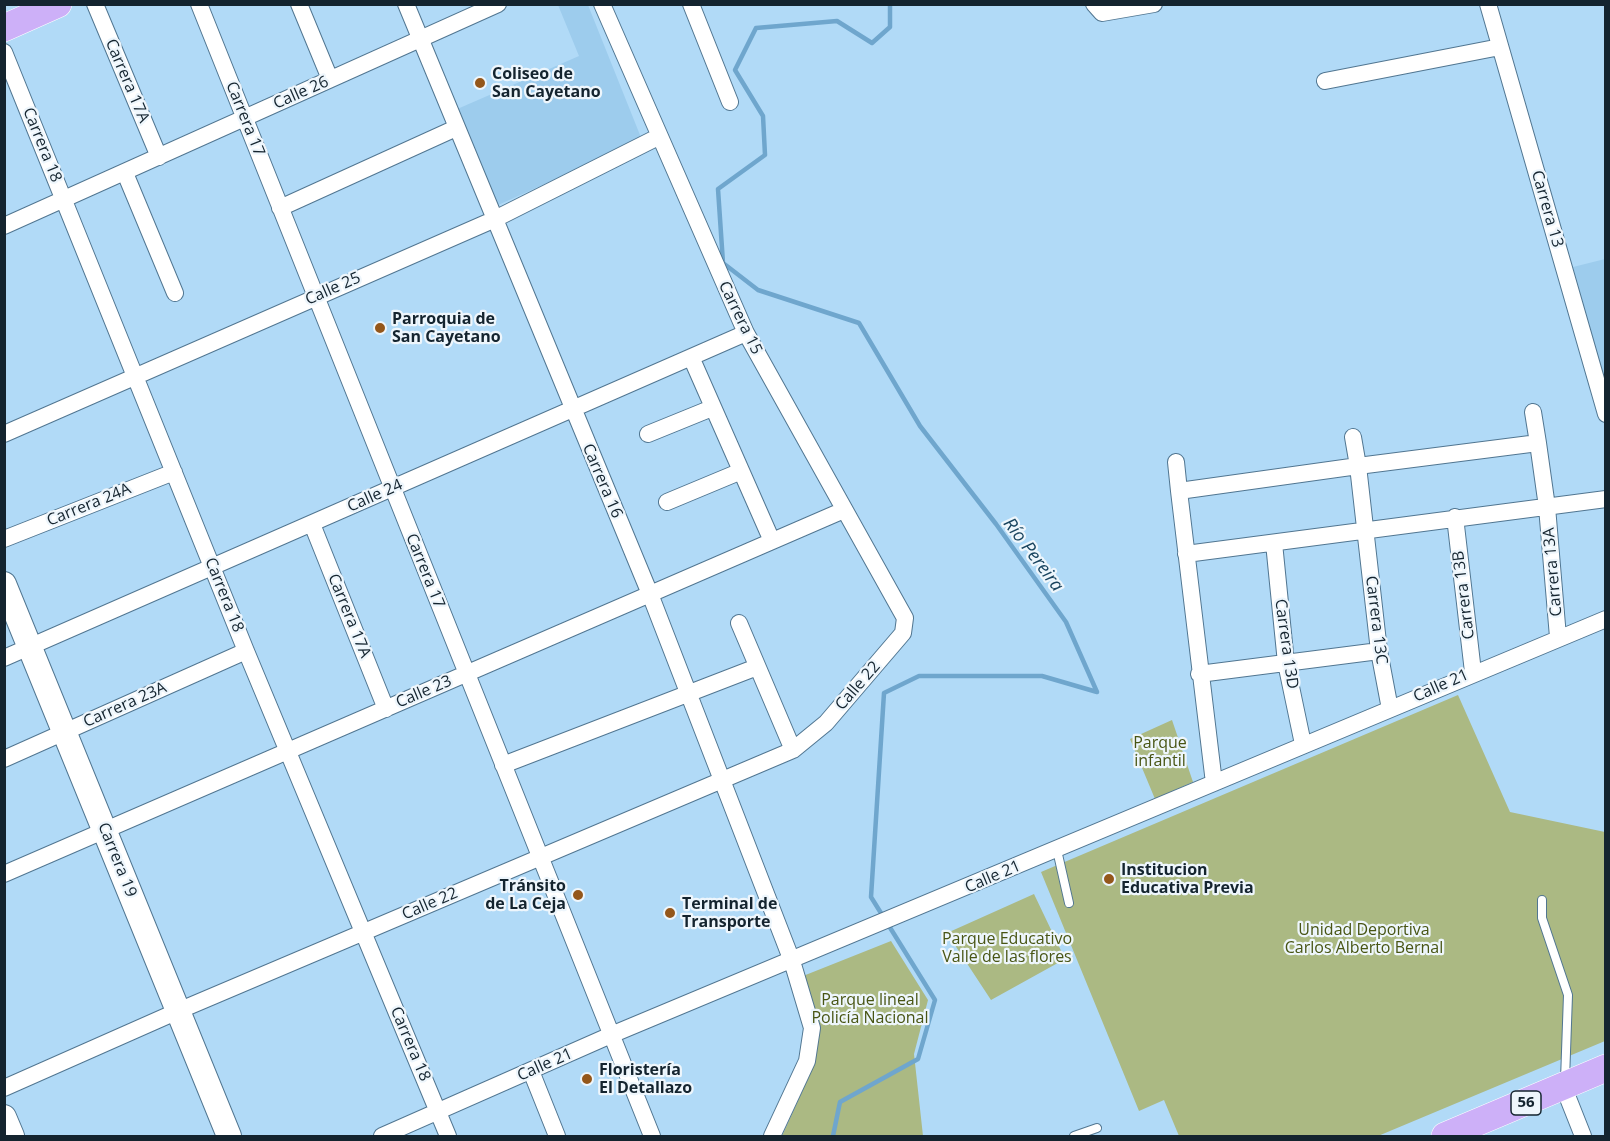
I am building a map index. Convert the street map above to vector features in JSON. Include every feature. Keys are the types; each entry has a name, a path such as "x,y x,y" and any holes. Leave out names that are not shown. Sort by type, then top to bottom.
{"main road":[{"path":"4,28 58,4"},
{"name":"Carrera 19","path":"4,584 229,1137"},
{"name":"56","path":"1445,1137 1564,1088 1605,1068"},
{"path":"4,1118 12,1137"}],"street":[{"name":"Carrera 17A","path":"95,4 159,158"},
{"name":"Carrera 17","path":"199,4 652,1137"},
{"path":"300,4 330,80"},
{"name":"Carrera 16","path":"406,4 493,220 650,594 725,781 792,961 812,1028 807,1061 772,1137"},
{"name":"Calle 26","path":"4,226 498,4"},
{"name":"Carrera 15","path":"602,4 658,137 746,333 905,618"},
{"path":"691,4 730,102"},
{"path":"1094,4 1102,13 1154,4"},
{"name":"Carrera 13","path":"1488,4 1605,414"},
{"path":"1325,81 1500,47"},
{"name":"Carrera 18","path":"4,52 287,752 362,933 440,1111 448,1137"},
{"path":"280,208 456,128"},
{"name":"Calle 25","path":"4,434 493,220 658,137"},
{"path":"125,173 175,293"},
{"name":"Calle 24","path":"4,658 746,333"},
{"path":"691,357 739,472 772,541"},
{"path":"648,434 712,408"},
{"name":"Carrera 13A","path":"1533,412 1547,507 1558,637"},
{"name":"Carrera 13C","path":"1353,437 1379,651 1390,709"},
{"path":"1179,491 1538,443"},
{"path":"1176,462 1199,674 1214,783"},
{"name":"Carrera 24A","path":"4,539 174,472"},
{"path":"667,502 739,472"},
{"path":"1186,554 1605,499"},
{"name":"Calle 23","path":"4,874 844,510"},
{"name":"Carrera 13B","path":"1455,517 1473,672"},
{"name":"Carrera 17A","path":"312,524 386,709"},
{"name":"Carrera 13D","path":"1274,543 1286,663 1304,744"},
{"name":"Calle 22","path":"4,1088 178,1011 725,781 793,750 826,723 903,633 905,618"},
{"name":"Calle 21","path":"382,1137 611,1035 856,935 1473,672 1605,619"},
{"path":"739,623 793,750"},
{"name":"Carrera 23A","path":"4,759 246,651"},
{"path":"1199,674 1379,651"},
{"path":"503,765 757,667"},
{"path":"531,1071 557,1137"},
{"path":"1564,1088 1583,1137"}],"lane":[{"path":"1057,850 1069,903"},
{"path":"1542,900 1542,918 1568,995 1564,1088"},
{"path":"1074,1137 1097,1128"}],"shaded area":[{"path":"558,5 588,5 642,140 496,206 455,110 579,56"},
{"path":"1606,259 1605,382 1573,267"}],"green space":[{"name":"Unidad Deportiva Carlos Alberto Bernal","path":"1458,695 1510,812 1605,832 1605,1041 1378,1136 1179,1136 1164,1100 1139,1111 1041,872"},
{"name":"Parque infantil","path":"1172,720 1193,782 1155,799 1130,739"},
{"name":"Parque Educativo Valle de las flores","path":"1034,894 1065,959 991,1000 947,933"},
{"name":"Parque lineal Policía Nacional","path":"891,941 928,1000 914,1054 923,1136 782,1136 811,1072 818,1028 803,976"}],"waterway":[{"name":"Río Pereira","path":"833,1136 840,1102 918,1059 935,1000 871,897 884,693 919,676 1042,676 1097,692 1066,622 996,524 920,426 859,323 758,290 723,263 718,189 765,155 763,116 735,70 756,28 837,21 872,43 890,27 890,4"}],"place":[{"name":"Coliseo de San Cayetano","path":"480,83"},
{"name":"Parroquia de San Cayetano","path":"380,328"},
{"name":"Institucion Educativa Previa","path":"1109,879"},
{"name":"Tránsito de La Ceja","path":"578,895"},
{"name":"Terminal de Transporte","path":"670,913"},
{"name":"Floristería El Detallazo","path":"587,1079"}]}
